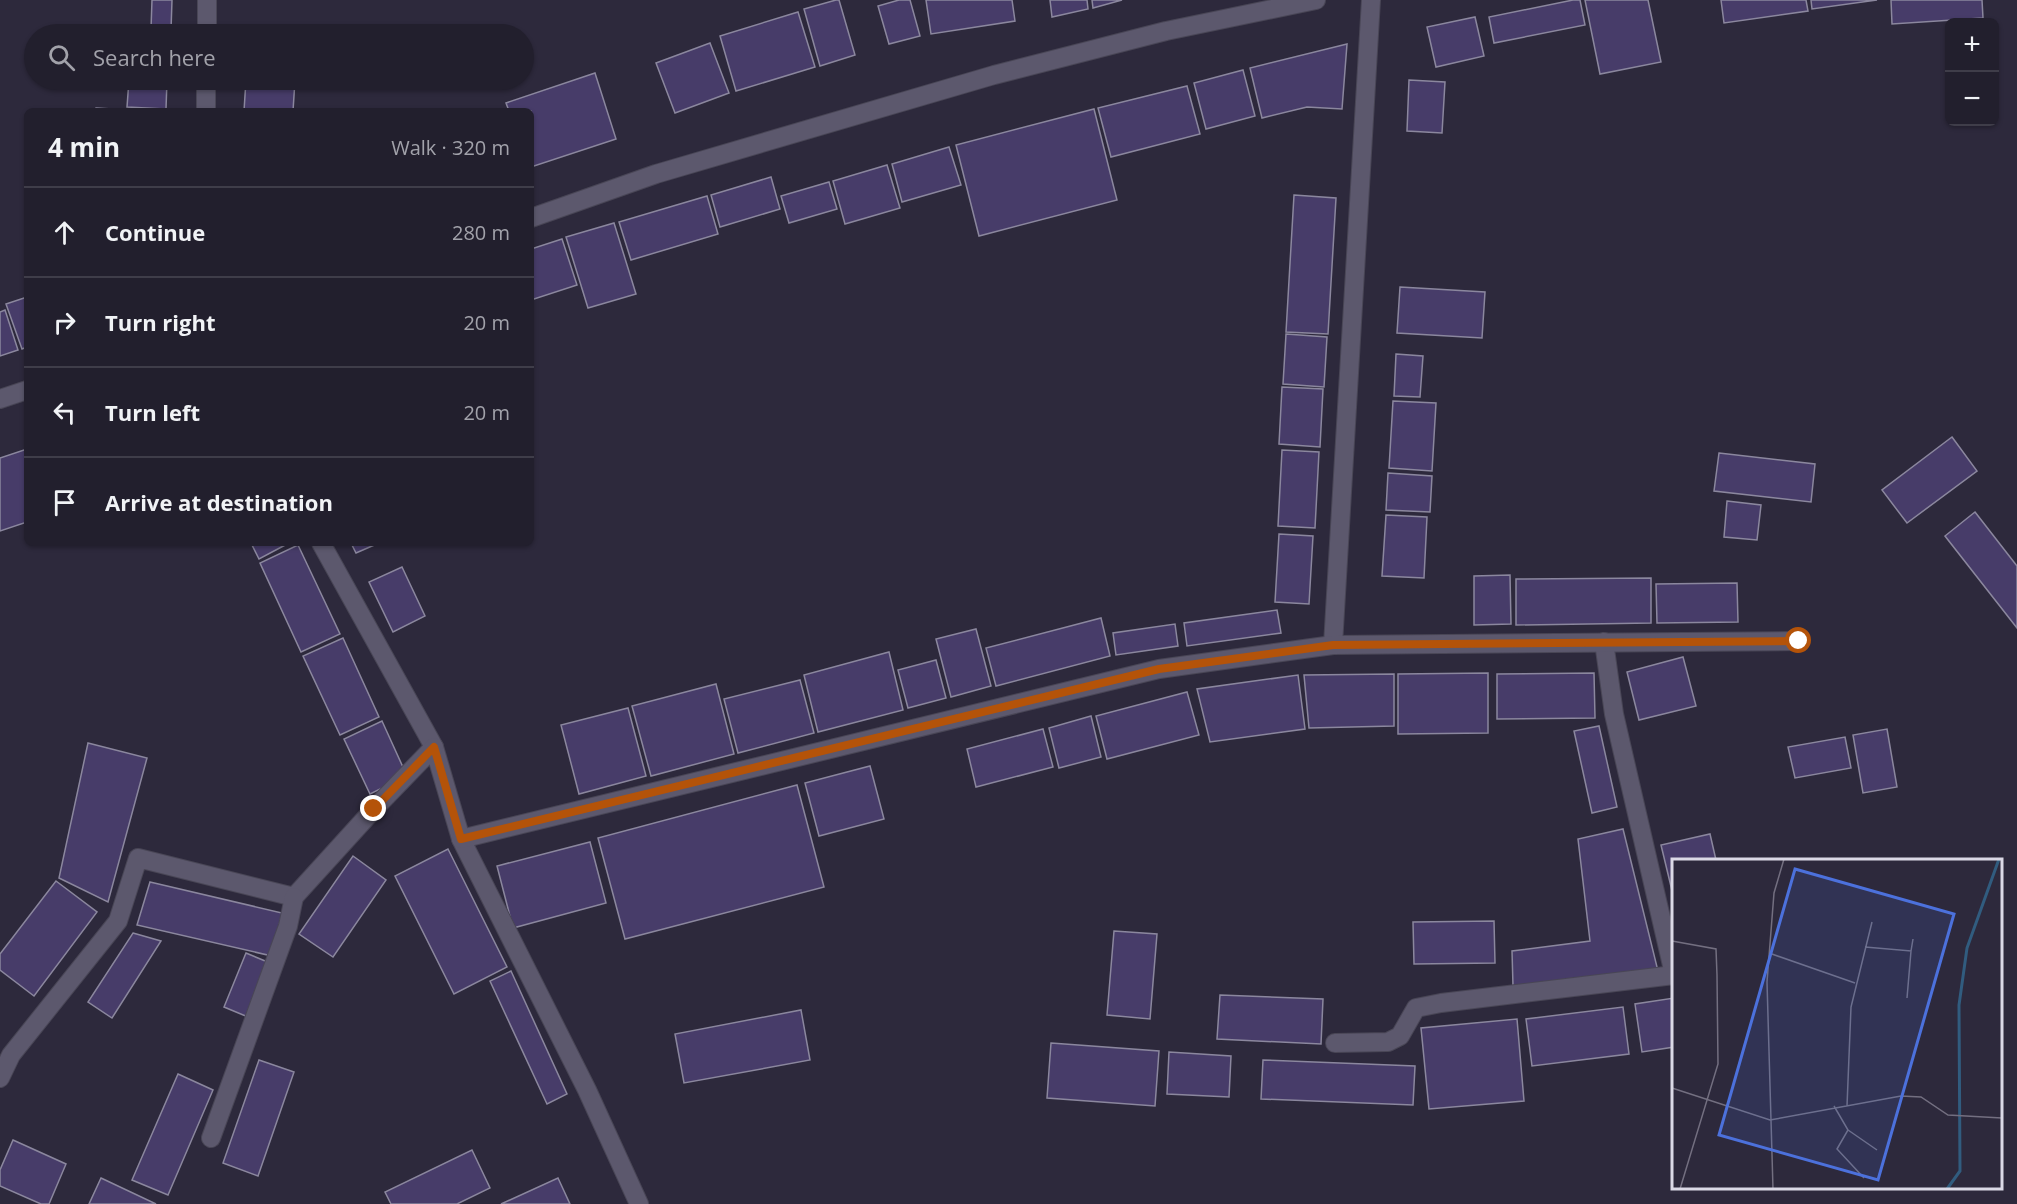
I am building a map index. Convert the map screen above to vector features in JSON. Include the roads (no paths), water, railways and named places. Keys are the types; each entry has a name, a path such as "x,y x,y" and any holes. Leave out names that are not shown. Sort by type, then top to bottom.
{"street":[{"path":"207,0 207,24"},
{"path":"534,217 656,174 994,75 1166,31 1316,0"},
{"path":"1333,645 1371,0"},
{"path":"206,90 206,108"},
{"path":"0,399 24,391"},
{"path":"323,546 434,747 461,839 587,1090 639,1204"},
{"path":"461,839 1159,669 1333,645 1799,641"},
{"path":"1604,642 1614,714 1672,966"},
{"path":"211,1138 288,926 294,897 434,747"},
{"path":"0,1078 11,1055 118,921 138,858 294,897"},
{"path":"1335,1043 1388,1042 1400,1036 1416,1008 1672,975"}]}
